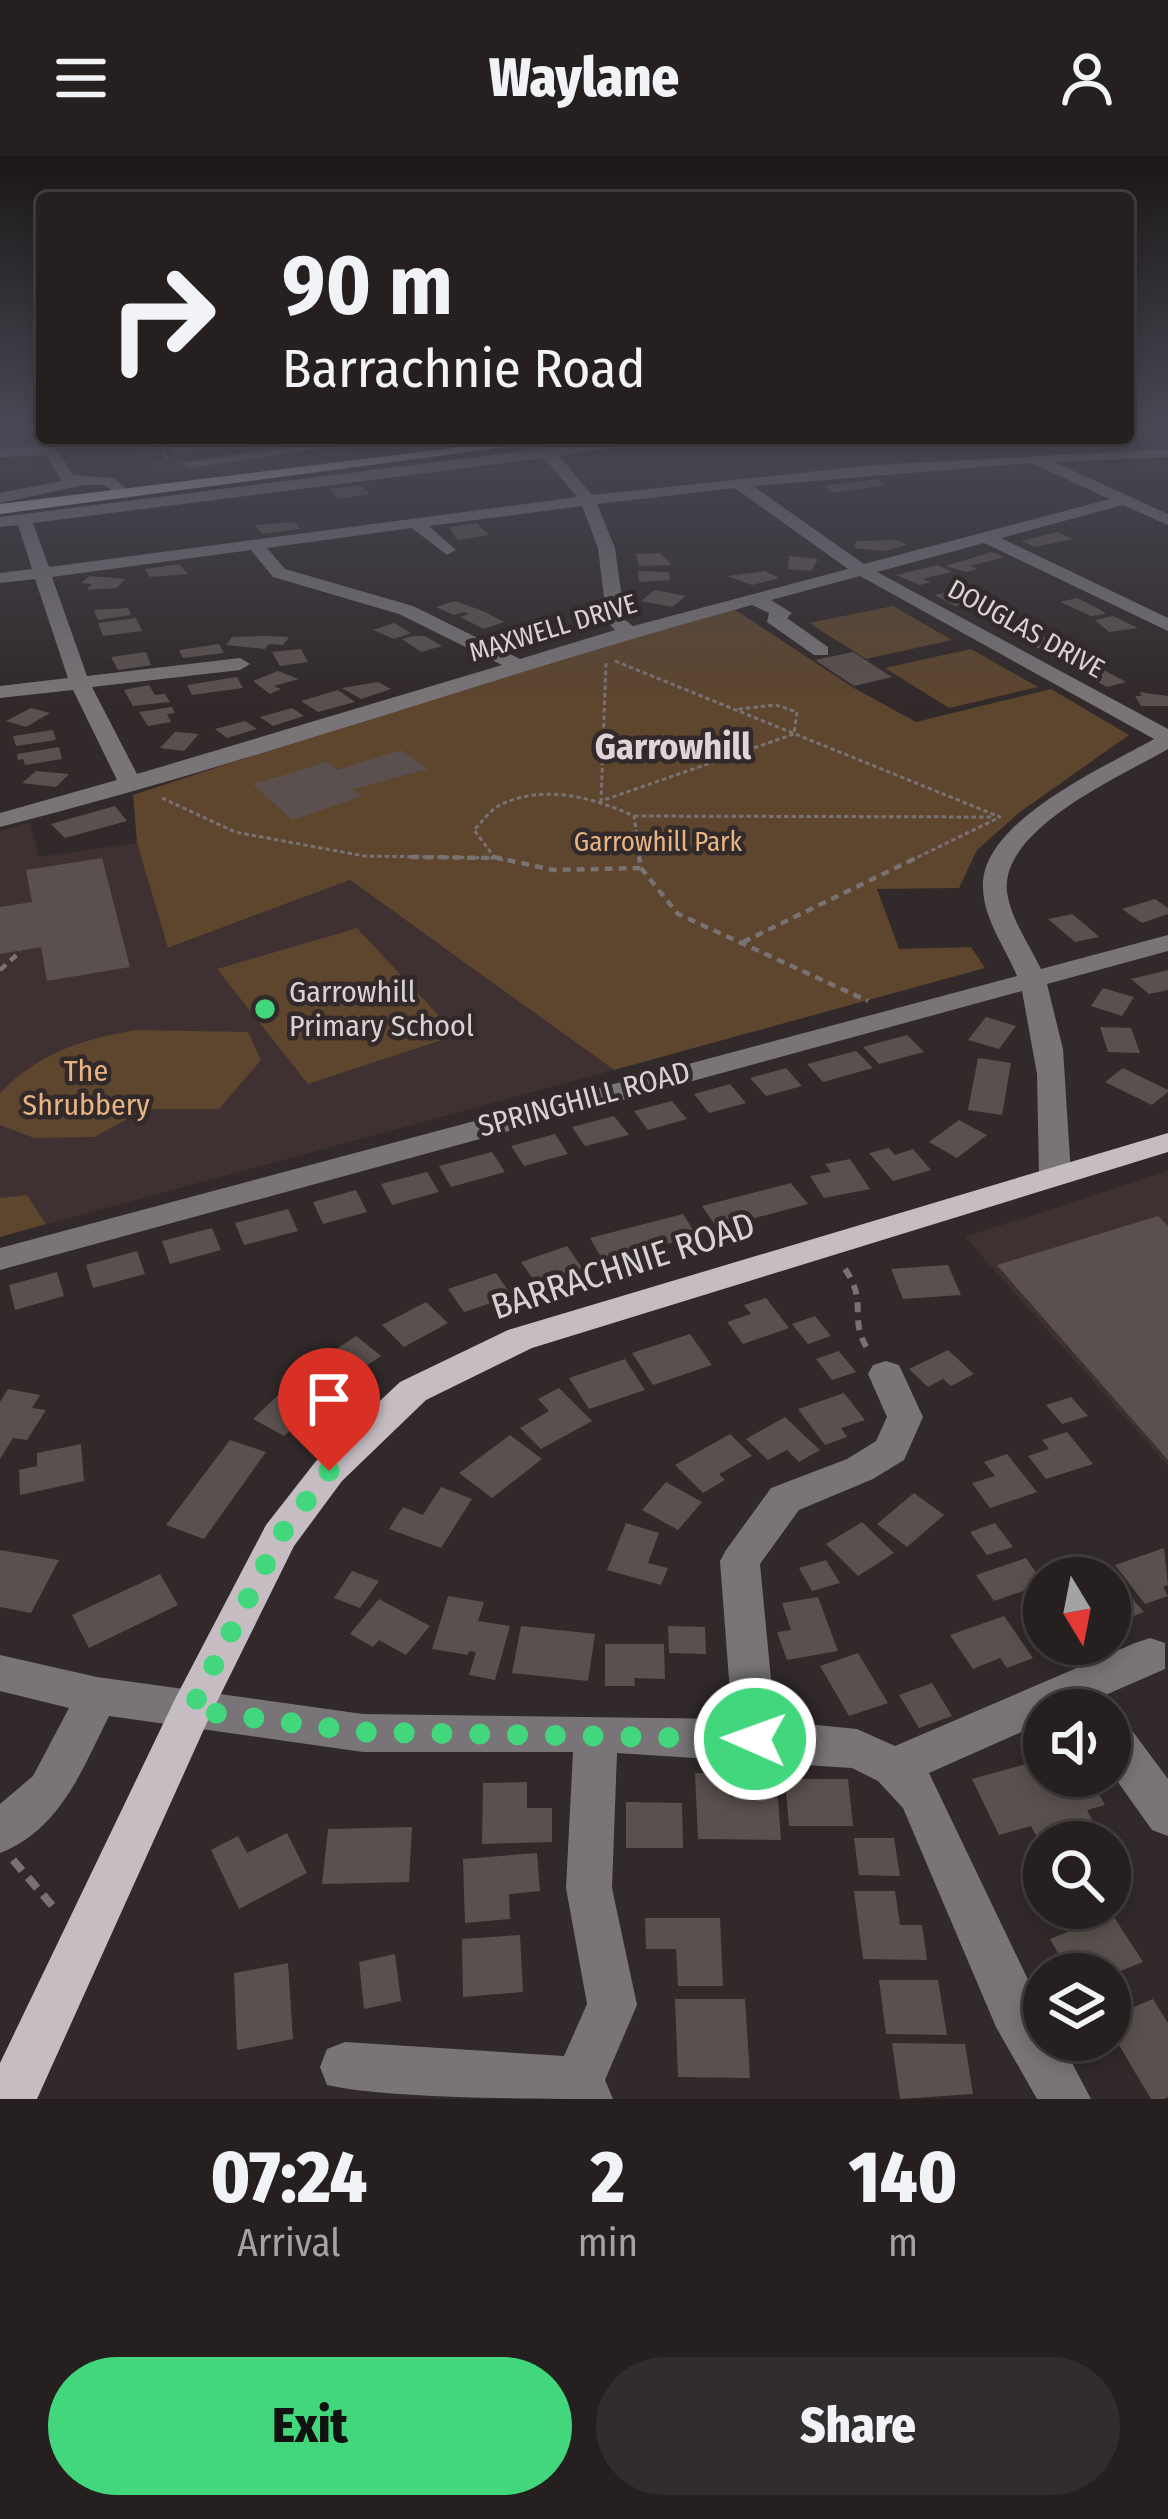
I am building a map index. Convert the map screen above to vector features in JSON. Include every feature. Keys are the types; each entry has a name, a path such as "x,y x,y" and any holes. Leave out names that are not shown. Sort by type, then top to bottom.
{"main road":[{"name":"BARRACHNIE ROAD","path":"10,2099 191,1710 280,1536 329,1471 413,1391 520,1339 1168,1142"}],"street":[{"path":"0,522 24,519 80,684 130,783"},
{"path":"0,578 433,519"},
{"path":"602,519 616,622 629,632"},
{"name":"DOUGLAS DRIVE","path":"789,519 861,570 1168,739"},
{"name":"MAXWELL DRIVE","path":"0,820 331,726 629,632 1057,519"},
{"path":"414,521 447,550"},
{"path":"983,536 1168,625"},
{"path":"253,542 279,573 406,610 518,665"},
{"path":"754,599 783,613 774,618 821,651"},
{"path":"0,692 241,664"},
{"path":"1055,1175 1052,1052 1031,978 994,899 999,862 1026,828 1168,739"},
{"name":"SPRINGHILL ROAD","path":"0,1259 1168,943"},
{"path":"755,1739 740,1561 784,1499 891,1450 905,1417 886,1374"},
{"path":"1101,1689 1150,1656"},
{"path":"0,1673 97,1696 363,1732 596,1733 755,1739 857,1749 894,1767 920,1794 1014,2009 1065,2099"},
{"path":"0,1832 49,1791 97,1696"},
{"path":"894,1767 1023,1722"},
{"path":"345,2067 582,2091 612,2006 589,1888 596,1733"},
{"path":"1131,1764 1168,1816"}],"path":[{"path":"601,802 606,658 1026,828"},
{"path":"734,709 776,705 797,712 794,734"},
{"path":"601,802 794,734"},
{"path":"130,783 235,832 364,856 496,858 554,870 641,868"},
{"path":"496,858 474,830 500,804 555,793 601,802 634,816 1000,817"},
{"path":"634,816 641,868 678,914 895,1014"},
{"path":"743,942 1000,817"},
{"path":"0,970 21,951"},
{"path":"829,1244 860,1290 856,1333 886,1374"},
{"path":"0,1845 84,1941"}],"shaded area":[{"name":"Garrowhill Primary School","path":"30,822 39,857 137,843 169,948 350,880 614,1070 0,1237 0,831"},
{"path":"1168,1171 1168,1466 965,1237"}],"green space":[{"path":"893,606 952,640 866,659 809,623"},
{"name":"Garrowhill Park","path":"731,607 854,688 916,722 1051,689 1129,735 1020,812 977,850 959,888 877,889 899,949 971,947 985,968 614,1070 350,880 168,948 137,843 133,795 519,668"},
{"path":"971,649 1038,687 949,708 885,668"},
{"path":"357,928 457,1035 308,1084 217,969"},
{"name":"The Shrubbery","path":"135,1030 248,1032 261,1060 219,1109 146,1109 94,1137 34,1138 0,1125 0,1093 30,1068 78,1044"},
{"path":"27,1195 46,1224 0,1237 0,1198"}],"building":[{"path":"295,522 300,529 262,534 255,525"},
{"path":"477,523 489,535 458,540 449,527"},
{"path":"1058,532 1073,539 1035,547 1021,541"},
{"path":"895,540 907,545 885,551 854,548 857,541"},
{"path":"992,552 1004,557 970,566 978,569 966,572 945,566"},
{"path":"660,553 672,565 639,566 636,554"},
{"path":"789,556 818,559 811,571 788,569"},
{"path":"179,564 188,574 150,577 145,569"},
{"path":"938,565 952,572 922,579 931,582 920,585 896,575"},
{"path":"638,571 669,572 670,580 639,582"},
{"path":"765,571 779,578 752,585 727,576"},
{"path":"90,576 126,579 116,588 86,590 92,584 81,583"},
{"path":"963,589 1001,602 981,600 955,606 935,595"},
{"path":"655,590 686,596 672,607 641,601"},
{"path":"1077,598 1106,614 1091,616 1060,602"},
{"path":"455,601 504,622 484,629 460,617 469,614 465,612 454,615 436,607"},
{"path":"128,608 131,615 98,620 94,610"},
{"path":"1113,616 1138,628 1109,632 1095,620"},
{"path":"136,618 142,631 103,636 98,623"},
{"path":"394,623 411,633 394,639 373,630"},
{"path":"531,632 546,639 521,647 495,639"},
{"path":"425,636 442,646 421,652 402,639"},
{"path":"1052,636 1066,643 1058,645 1063,648 1045,652 1023,640"},
{"path":"232,637 289,637 283,645 269,644 265,649 226,645"},
{"path":"219,644 224,653 183,658 179,650"},
{"path":"301,649 308,662 280,666 272,652"},
{"path":"146,652 151,665 118,670 111,657"},
{"path":"853,652 892,677 854,686 815,660"},
{"path":"1081,653 1097,661 1074,670 1051,657"},
{"path":"1102,669 1126,682 1107,687 1083,674"},
{"path":"278,671 299,679 274,686 281,689 270,694 253,681"},
{"path":"237,677 243,688 192,695 187,685"},
{"path":"378,682 391,689 361,699 342,688"},
{"path":"149,685 155,695 165,694 170,702 133,706 124,690"},
{"path":"338,690 355,702 318,712 301,701"},
{"path":"1139,692 1168,696 1168,706 1141,706 1135,696 1142,696"},
{"path":"172,707 175,713 167,714 171,722 148,726 139,712"},
{"path":"31,708 50,713 26,727 6,721"},
{"path":"292,708 304,716 273,726 260,717"},
{"path":"245,721 257,729 227,738 215,729"},
{"path":"53,730 56,740 16,746 13,736"},
{"path":"175,732 199,734 184,751 160,748"},
{"path":"59,747 62,759 25,765 23,759 18,760 17,754"},
{"path":"401,750 428,769 353,789 362,796 292,820 253,784 327,762 337,770"},
{"path":"36,771 69,774 56,787 22,783"},
{"path":"115,806 127,821 65,838 51,824"},
{"path":"102,858 130,967 47,981 41,947 0,954 0,907 32,902 26,870"},
{"path":"1155,899 1168,908 1168,914 1142,923 1122,909"},
{"path":"1072,914 1099,937 1075,942 1048,919"},
{"path":"1168,970 1168,990 1149,994 1131,979"},
{"path":"1103,988 1134,997 1122,1016 1091,1006"},
{"path":"986,1017 1016,1026 999,1049 968,1040"},
{"path":"1100,1027 1131,1028 1140,1053 1108,1052"},
{"path":"907,1035 924,1052 879,1064 863,1047"},
{"path":"856,1051 873,1068 823,1082 807,1064"},
{"path":"978,1058 1011,1063 1002,1115 968,1110"},
{"path":"786,1068 802,1086 766,1096 750,1078"},
{"path":"1123,1068 1168,1092 1152,1105 1105,1082"},
{"path":"730,1084 746,1103 709,1113 694,1094"},
{"path":"672,1101 687,1119 648,1130 634,1111"},
{"path":"614,1116 629,1135 585,1146 572,1127"},
{"path":"959,1120 987,1135 957,1158 929,1142"},
{"path":"555,1134 568,1154 524,1166 511,1146"},
{"path":"889,1148 895,1155 913,1149 931,1170 893,1181 869,1153"},
{"path":"492,1152 505,1172 451,1187 439,1166"},
{"path":"850,1159 870,1189 824,1198 810,1176 831,1172 825,1164"},
{"path":"427,1172 439,1192 392,1205 381,1184"},
{"path":"791,1183 808,1204 717,1228 702,1206"},
{"path":"356,1190 367,1212 323,1224 313,1202"},
{"path":"288,1209 298,1231 244,1245 235,1223"},
{"path":"683,1214 697,1236 603,1261 590,1238"},
{"path":"1158,1216 1168,1226 1168,1460 997,1265"},
{"path":"212,1228 221,1250 170,1264 162,1241"},
{"path":"567,1246 583,1269 537,1285 521,1262"},
{"path":"137,1251 145,1274 93,1288 86,1265"},
{"path":"948,1265 961,1295 903,1299 891,1269"},
{"path":"57,1272 64,1296 15,1310 9,1285"},
{"path":"496,1273 512,1296 464,1312 448,1289"},
{"path":"766,1298 789,1328 743,1344 727,1322 751,1314 744,1305"},
{"path":"426,1302 448,1323 404,1347 382,1325"},
{"path":"815,1316 831,1336 808,1344 792,1324"},
{"path":"690,1334 712,1365 653,1385 632,1353"},
{"path":"356,1336 381,1356 339,1385 313,1365"},
{"path":"948,1350 974,1374 951,1386 943,1379 928,1387 909,1369"},
{"path":"839,1351 856,1372 832,1380 816,1359"},
{"path":"625,1359 645,1390 589,1409 569,1378"},
{"path":"290,1384 322,1400 284,1436 253,1419"},
{"path":"559,1388 592,1421 541,1449 520,1428 549,1411 538,1399"},
{"path":"8,1389 40,1395 32,1408 46,1410 27,1440 13,1438 0,1459 0,1402"},
{"path":"844,1393 865,1420 841,1428 847,1437 825,1445 798,1409"},
{"path":"1071,1397 1088,1416 1062,1424 1046,1405"},
{"path":"785,1417 820,1450 799,1462 787,1450 768,1460 746,1439"},
{"path":"1067,1432 1093,1464 1046,1479 1028,1456 1049,1449 1042,1440"},
{"path":"730,1434 752,1456 719,1474 725,1480 703,1493 675,1465"},
{"path":"510,1435 542,1459 492,1498 459,1473"},
{"path":"230,1440 266,1452 204,1539 166,1525"},
{"path":"81,1444 84,1481 20,1495 19,1470 37,1466 37,1453"},
{"path":"1007,1454 1037,1492 990,1508 972,1483 995,1476 984,1462"},
{"path":"666,1482 702,1502 678,1530 642,1510"},
{"path":"441,1487 472,1499 441,1548 389,1529 403,1507 423,1515"},
{"path":"914,1493 944,1515 907,1547 877,1524"},
{"path":"862,1522 894,1553 858,1576 826,1544"},
{"path":"626,1523 659,1533 648,1563 668,1568 661,1585 607,1570"},
{"path":"995,1523 1013,1547 987,1555 970,1532"},
{"path":"1164,1548 1168,1585 1163,1587 1168,1596 1145,1604 1131,1586 1131,1559"},
{"path":"0,1550 59,1560 31,1613 0,1607"},
{"path":"1023,1559 1023,1591 994,1601 976,1575"},
{"path":"826,1560 840,1583 812,1591 799,1568"},
{"path":"352,1571 379,1581 360,1608 334,1598"},
{"path":"160,1574 178,1605 89,1648 72,1615"},
{"path":"448,1596 484,1602 478,1621 510,1626 495,1680 469,1675 476,1652 432,1649"},
{"path":"1131,1596 1144,1612 1131,1617"},
{"path":"818,1597 838,1651 787,1660 777,1632 791,1630 782,1603"},
{"path":"379,1599 430,1626 406,1655 379,1640 373,1647 350,1634"},
{"path":"1004,1616 1023,1644 1023,1662 1007,1668 1000,1658 973,1669 950,1635"},
{"path":"521,1626 595,1634 588,1681 512,1673"},
{"path":"668,1626 705,1627 706,1654 669,1653"},
{"path":"605,1644 664,1644 665,1679 634,1678 635,1686 605,1686"},
{"path":"858,1653 888,1703 849,1716 820,1666"},
{"path":"932,1683 952,1716 919,1728 899,1695"},
{"path":"1023,1765 1023,1797 1101,1797 1105,1805 1087,1810 1093,1821 1023,1821 1023,1828 999,1835 972,1779"},
{"path":"695,1773 728,1773 730,1797 778,1798 781,1840 698,1839"},
{"path":"785,1779 848,1779 853,1826 789,1826"},
{"path":"527,1782 527,1808 552,1808 552,1842 482,1844 483,1783"},
{"path":"626,1802 682,1803 683,1848 626,1848"},
{"path":"412,1827 409,1882 322,1884 328,1829"},
{"path":"287,1833 307,1873 239,1909 211,1850 238,1836 247,1853"},
{"path":"854,1838 894,1838 900,1876 859,1875"},
{"path":"537,1853 540,1891 509,1894 510,1919 465,1923 463,1859"},
{"path":"854,1891 895,1891 900,1925 922,1925 927,1960 863,1959"},
{"path":"645,1918 720,1918 723,1986 678,1986 676,1949 646,1949"},
{"path":"1075,1929 1122,1929 1143,1962 1131,1967 1131,1953 1058,1953 1050,1939"},
{"path":"520,1935 523,1992 463,1997 462,1939"},
{"path":"395,1954 401,2001 364,2009 359,1962"},
{"path":"288,1963 293,2039 237,2050 234,1973"},
{"path":"879,1980 938,1980 947,2035 886,2034"},
{"path":"675,1999 745,1999 750,2078 678,2077"},
{"path":"1153,1999 1168,2023 1168,2097 1164,2099 1151,2099 1128,2061 1131,2008"},
{"path":"892,2043 965,2044 973,2094 900,2099"}],"place":[{"name":"Garrowhill Primary School","path":"265,1009"}],"district":[{"name":"Garrowhill","path":"673,747"}],"route":[{"path":"329,1471 280,1536 191,1710 363,1732 755,1739"}]}
